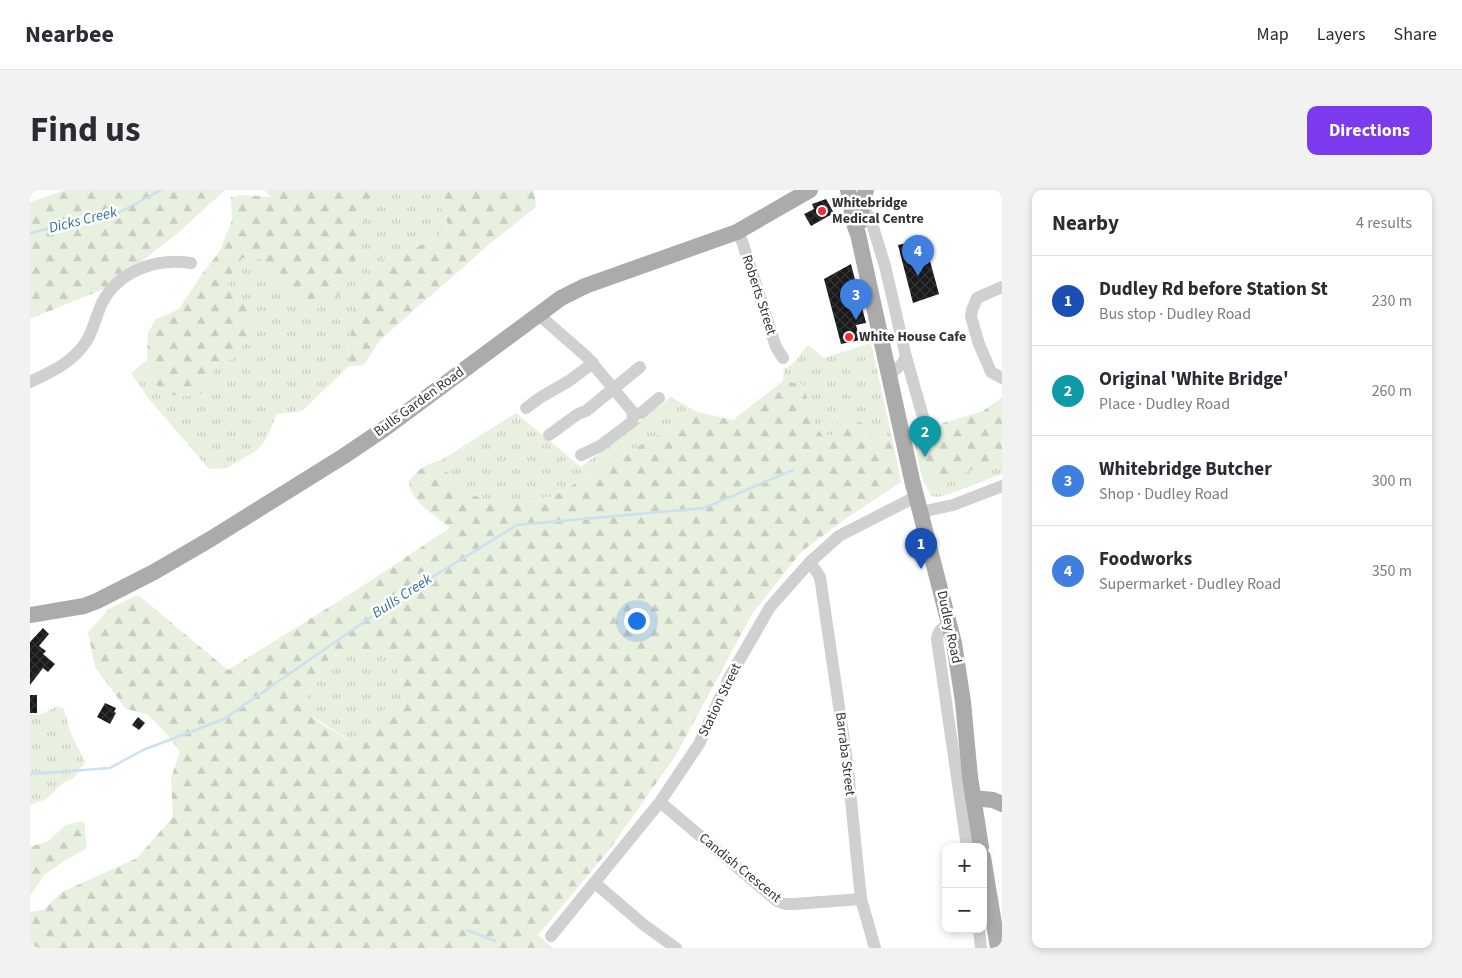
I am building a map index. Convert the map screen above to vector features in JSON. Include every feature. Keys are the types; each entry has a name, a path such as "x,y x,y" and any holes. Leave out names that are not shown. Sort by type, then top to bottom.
{"main road":[{"name":"Bulls Garden Road","path":"30,615 84,606 97,601 154,572 210,540 368,440 561,298 585,286 737,232 810,190"},
{"name":"Dudley Road","path":"848,190 853,208 854,227 858,234 912,475 950,624 963,702 967,798 981,843"},
{"name":"Dudley Road","path":"858,234 861,208 866,190"},
{"path":"967,798 993,800 1002,804"},
{"path":"987,881 998,948"}],"street":[{"path":"861,208 870,217 885,266 906,357 923,417"},
{"name":"Roberts Street","path":"737,232 742,241 776,347 783,358"},
{"path":"30,382 64,365 77,354 87,341 103,301 121,280 155,263 174,261 191,263"},
{"path":"1002,287 982,294 977,298 973,304 971,317 979,344 991,372 1002,378"},
{"path":"539,315 574,344 593,363 634,416"},
{"path":"889,375 902,364 906,357"},
{"path":"526,408 569,381 593,363"},
{"path":"549,435 578,414 586,411 640,367"},
{"path":"581,455 610,439 632,422 634,416 659,398"},
{"path":"922,512 953,505 1002,486"},
{"name":"Station Street","path":"550,936 660,802 699,744 729,678 770,607 810,562 839,536 917,496"},
{"name":"Barraba Street","path":"810,562 820,577 847,761 861,899 876,948"},
{"path":"967,798 967,843"},
{"name":"Candish Crescent","path":"660,802 777,900 785,904 861,899"},
{"path":"595,883 644,925 676,948"},
{"path":"979,933 981,948"}],"green space":[{"path":"66,190 225,190 180,231 111,286 30,319 30,202"},
{"path":"264,190 372,190 352,275 335,300 317,308 277,283 261,259 242,258 227,284 244,300 254,333 233,358 214,368 205,392 192,396 181,396 158,389 147,360 148,333 155,320 179,309 220,251 232,220 231,197 244,195 271,197"},
{"path":"372,190 446,190 440,205 449,227 431,241 375,263 360,289 348,347 349,366 302,411 277,414 266,439 256,451 227,468 209,469 149,399 131,373 147,360 158,389 205,392 214,368 233,358 244,300 227,284 242,258 261,259 277,283 352,275"},
{"path":"446,190 534,190 536,207 493,241 380,340 364,365 349,366 348,347 360,289 375,263 431,241 449,227 440,205"},
{"path":"871,343 892,438 872,437 837,422 834,435 823,436 816,426 803,384 783,381 784,369 794,362 808,345 824,358"},
{"path":"783,381 803,384 816,426 823,436 834,435 837,421 845,417 869,426 872,437 892,438 901,482 848,517 801,552 752,614 676,755 609,850 538,935 553,948 30,948 30,912 43,910 62,892 137,858 173,817 171,779 180,751 166,733 147,714 126,709 95,667 88,632 110,608 138,595 228,670 355,591 450,528 425,508 410,489 409,481 427,465 440,461 456,486 489,502 552,497 697,412 733,420","holes":["355,648 393,657 404,690 405,705 385,709 350,741 320,723 302,709 323,667 332,657"]},
{"path":"671,397 697,412 552,497 490,502 456,486 440,461 516,413 581,467"},
{"path":"1002,398 1002,458 952,477 922,477 915,445 943,423 983,411"},
{"path":"1002,458 1002,474 947,495 931,496 922,477 952,477"},
{"path":"355,648 393,657 404,690 405,706 385,709 351,741 302,710 318,674 327,662 334,656"},
{"path":"58,706 64,709 70,732 85,762 75,777 63,783 46,799 30,805 30,715 39,715"},
{"path":"84,821 87,848 44,875 30,896 30,847 49,841 65,825"}],"building":[{"name":"Whitebridge Medical Centre","path":"826,199 834,213 811,226 804,214 814,209 812,204"},
{"path":"924,239 939,294 913,303 898,245"},
{"path":"851,264 866,323 856,325 860,340 841,344 824,279"},
{"path":"43,628 49,634 39,646 46,651 43,654 55,664 48,672 43,668 30,685 30,642"},
{"path":"30,695 37,695 37,713 30,713"},
{"path":"105,703 116,708 114,712 116,713 110,724 97,717"},
{"path":"138,717 145,723 139,730 132,725"}],"waterway":[{"name":"Dicks Creek","path":"30,233 120,212 161,190"},
{"name":"Bulls Creek","path":"30,774 110,768 143,750 224,719 400,597 517,525 704,508 793,470"},
{"path":"467,930 495,941"}],"place":[{"name":"Whitebridge Medical Centre","path":"822,211"},
{"name":"Foodworks","path":"918,276"},
{"name":"Whitebridge Butcher","path":"856,320"},
{"name":"White House Cafe","path":"849,337"},
{"name":"Original 'White Bridge'","path":"925,457"},
{"name":"Dudley Rd before Station St","path":"921,569"}]}
